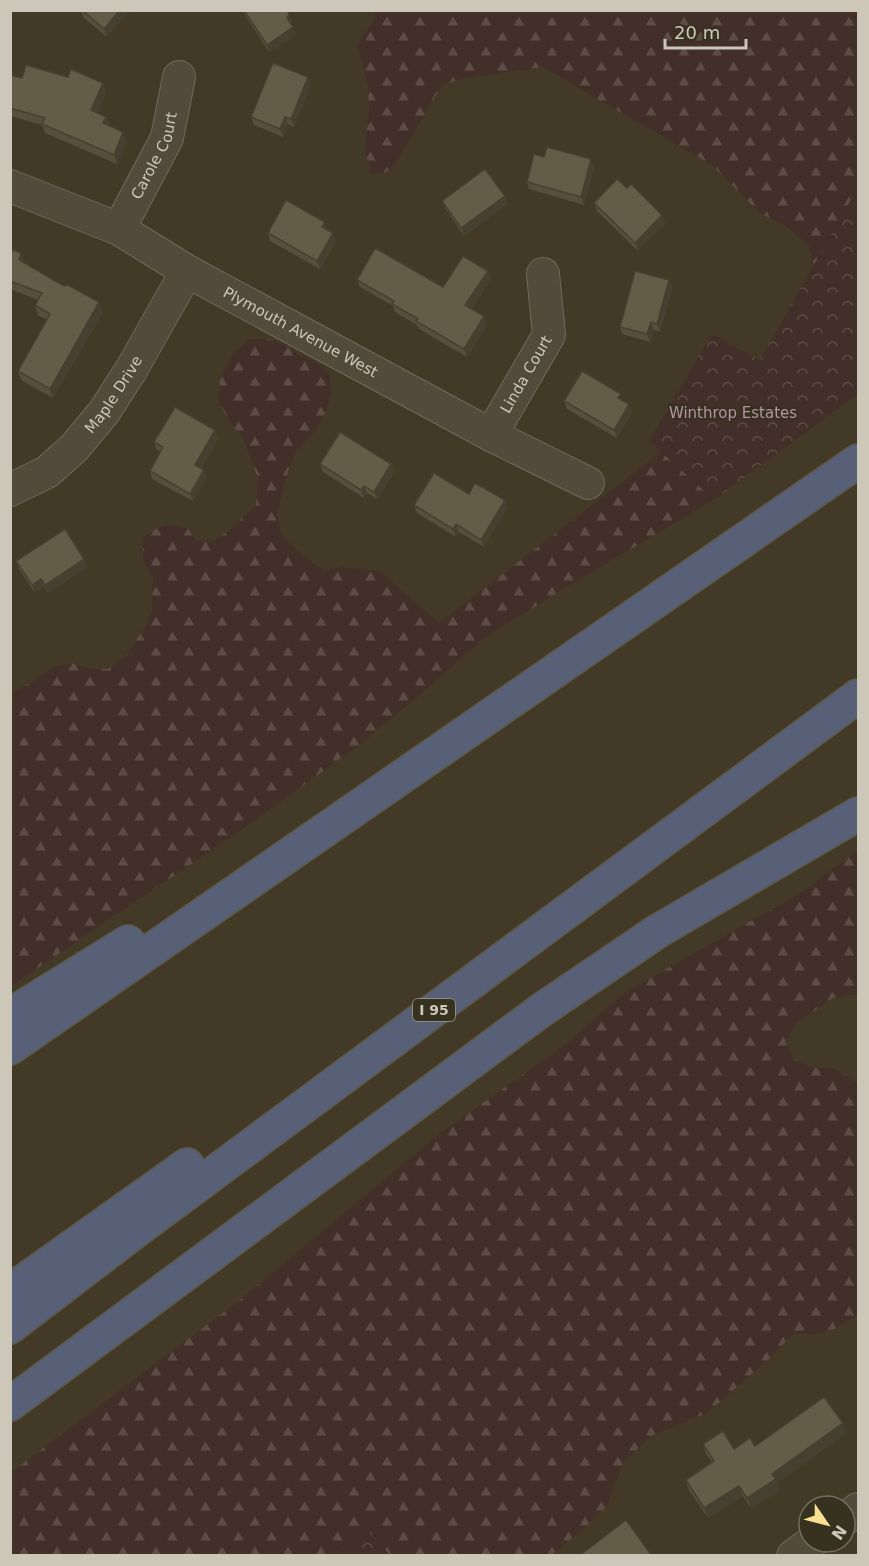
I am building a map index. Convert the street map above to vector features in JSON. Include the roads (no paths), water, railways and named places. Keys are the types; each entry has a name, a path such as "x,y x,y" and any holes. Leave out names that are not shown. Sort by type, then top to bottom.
{"highway":[{"path":"10,1048 858,461"},
{"path":"10,1291 204,1153 858,672"},
{"name":"I 95","path":"10,1327 137,1230 858,696"},
{"path":"10,1015 186,906 367,801"},
{"path":"10,1404 540,1011 658,931 858,813"}],"street":[{"name":"Carole Court","path":"119,229 166,138 179,77"},
{"name":"Plymouth Avenue West","path":"10,186 119,229 186,271 491,435 588,483"},
{"name":"Maple Drive","path":"10,490 47,472 74,448 104,412 131,370 186,271"},
{"name":"Linda Court","path":"491,435 549,335 543,274"}],"park label":[{"name":"Winthrop Estates","path":"733,413"}]}
